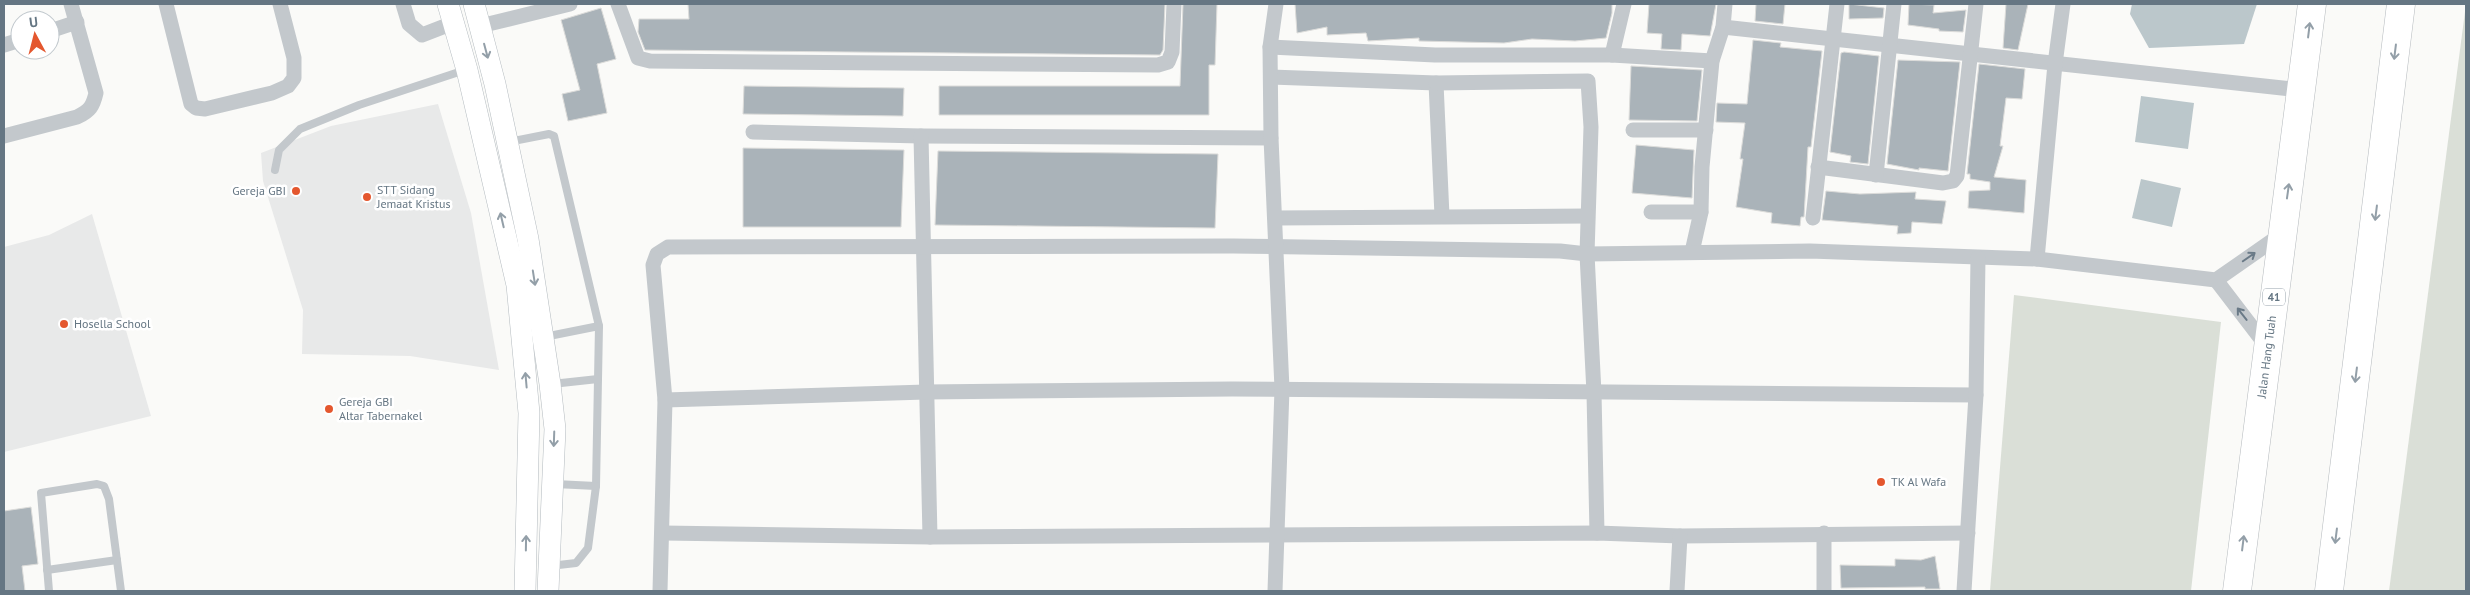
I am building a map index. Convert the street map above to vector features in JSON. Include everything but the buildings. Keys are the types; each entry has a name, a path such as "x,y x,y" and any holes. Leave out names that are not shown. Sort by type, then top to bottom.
{"highway":[{"name":"Jalan Hang Tuah","path":"2237,591 2312,4"},
{"path":"2329,591 2401,4"}],"main road":[{"path":"474,4 508,142 528,239 550,384 555,430 548,591"},
{"path":"451,13 467,70 517,286 529,413 525,591"}],"street":[{"path":"4,136 77,117 88,112 94,104 96,93 77,22 70,4"},
{"path":"166,4 187,94 191,104 196,108 205,109 272,93 288,86 294,78 294,58 280,4"},
{"path":"403,4 409,24 422,35 451,13"},
{"path":"480,26 570,4"},
{"path":"618,4 633,50 638,58 650,61 1158,65 1168,62 1172,52 1174,4"},
{"path":"1276,4 1270,47 1271,138 1275,218 1274,248 1282,389 1276,591"},
{"path":"1612,55 1624,4"},
{"path":"1692,252 1701,212 1702,167 1712,61 1723,27 1725,4"},
{"path":"1813,218 1837,4"},
{"path":"1876,175 1894,4"},
{"path":"1818,167 1944,183 1953,180 1957,176 1976,4"},
{"path":"2037,259 2055,64 2063,4"},
{"path":"60,28 77,22"},
{"path":"1723,27 2301,90"},
{"path":"1270,47 1435,55 1612,55 1712,61"},
{"path":"1271,77 1436,83 1588,81 1591,127 1587,254 1594,393 1597,533"},
{"path":"1436,83 1442,216"},
{"path":"1633,130 1706,130"},
{"path":"753,132 921,136 1271,138"},
{"path":"921,136 930,537"},
{"path":"1651,212 1701,212"},
{"path":"1275,218 1587,216"},
{"path":"660,591 666,400 653,265 657,254 668,247 1274,248 1560,251 1587,254 1810,251 2037,259 2216,280 2282,234"},
{"path":"1964,591 1976,395 1978,258"},
{"path":"2216,280 2268,348"},
{"path":"666,400 926,392 1282,389 1976,395"},
{"path":"663,533 930,537 1597,533 1680,536 1824,533 1968,534"},
{"path":"1824,533 1824,591"},
{"path":"1677,591 1680,536"}],"lane":[{"path":"275,170 279,150 300,129 359,105 467,70"},
{"path":"508,142 549,134 554,136 599,326 596,486 588,548 576,562 548,566"},
{"path":"544,338 599,326"},
{"path":"550,384 598,378"},
{"path":"49,591 41,493 97,484 104,486 109,499 121,591"},
{"path":"553,484 596,486"},
{"path":"47,570 117,560"}],"shaded area":[{"path":"2132,4 2257,4 2244,44 2149,48 2130,14"},
{"path":"2466,4 2466,591 2389,591"},
{"path":"2141,96 2194,103 2188,149 2135,142"},
{"path":"438,104 471,213 499,370 410,356 302,354 303,310 263,181 261,153 331,126"},
{"path":"2141,179 2181,188 2172,227 2132,218"},
{"name":"Hosella School","path":"92,214 151,416 4,452 4,247 49,235"},
{"path":"2014,295 2221,322 2191,591 1990,591"}],"place":[{"name":"Gereja GBI","path":"296,191"},
{"name":"STT Sidang Jemaat Kristus","path":"367,197"},
{"name":"Hosella School","path":"64,324"},
{"name":"Gereja GBI Altar Tabernakel","path":"329,409"},
{"name":"TK Al Wafa","path":"1881,482"}]}
